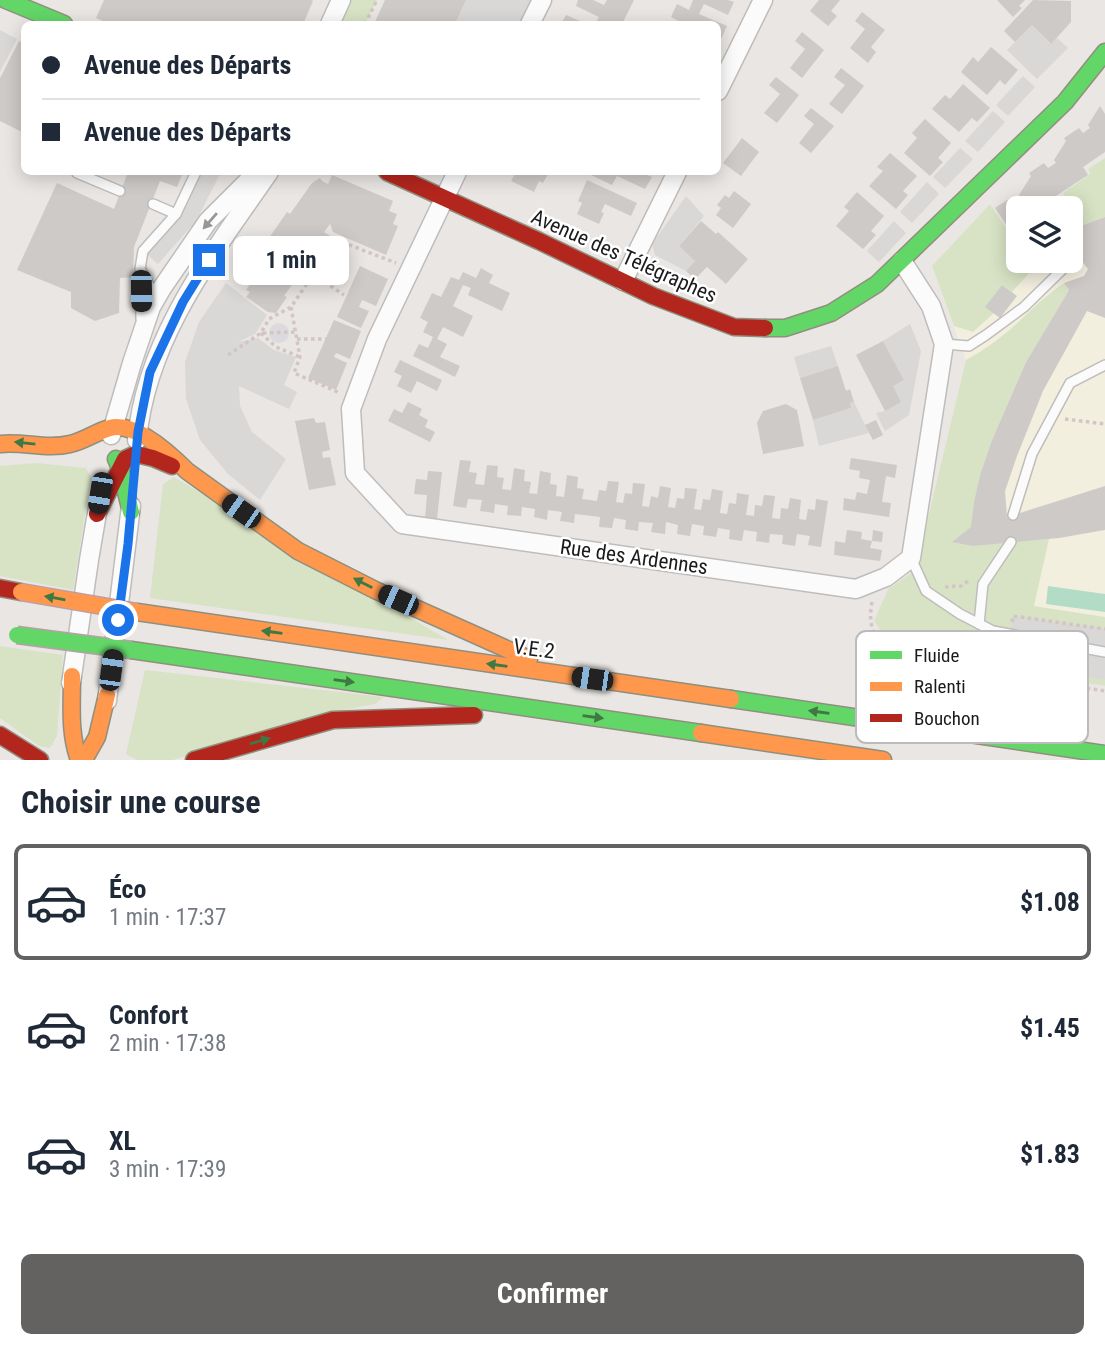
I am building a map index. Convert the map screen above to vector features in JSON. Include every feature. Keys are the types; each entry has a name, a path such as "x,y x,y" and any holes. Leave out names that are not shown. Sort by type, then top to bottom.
{"main road":[{"path":"6,0 57,21"},
{"name":"Avenue des Télégraphes","path":"394,175 653,296 734,327 785,328 831,313 877,284 1065,102 1105,52"},
{"name":"Avenue des Télégraphes","path":"1065,102 1105,78"},
{"path":"52,446 70,444 113,428 138,432 298,551 375,590 565,675"},
{"path":"0,443 102,451 115,456 131,512"},
{"path":"97,514 125,459 136,454 187,471"},
{"name":"V.E.2","path":"0,588 137,612 856,718"},
{"path":"0,632 883,760"},
{"path":"72,676 73,737 76,754 82,760 91,752 107,695"},
{"path":"194,760 333,720 556,712"},
{"path":"0,734 40,760"},
{"name":"V.E.2","path":"1030,743 1105,754"}],"street":[{"path":"331,21 341,0"},
{"path":"532,21 542,0"},
{"path":"721,85 763,0"},
{"path":"63,760 72,676 97,514 102,451 113,428 141,334 156,298 208,221 254,175"},
{"path":"102,760 107,695 131,512 138,432 150,372 183,302 267,175"},
{"name":"Rue des Ardennes","path":"456,175 377,339 351,409 355,474 402,524 856,589 886,577 911,558"},
{"path":"623,281 676,175"},
{"path":"902,261 931,306 944,344 911,558"}],"lane":[{"path":"82,175 120,191"},
{"path":"141,334 140,270 143,251 176,214 195,175"},
{"path":"153,204 176,214"},
{"path":"140,270 156,298"},
{"path":"944,344 969,346 1024,306 1058,273"},
{"path":"1013,515 1032,454 1070,383 1105,365"},
{"path":"979,624 983,584 1012,542"},
{"path":"911,558 926,591 960,614 993,631"}],"path":[{"path":"366,21 377,0"},
{"path":"228,355 261,333 269,319 291,307 337,240 411,269"},
{"path":"313,274 344,295"},
{"path":"291,307 300,357 294,373 355,399"},
{"path":"261,333 296,332"},
{"path":"261,333 276,347 300,357"},
{"path":"297,340 326,339"},
{"path":"1052,417 1105,424"},
{"path":"935,584 961,586 976,573"},
{"path":"873,631 870,613 873,597 886,577"},
{"path":"1004,623 1012,625 1013,616 1105,629"}],"shaded area":[{"path":"466,0 541,0 530,21 456,21"},
{"path":"1032,25 1050,44 1057,38 1068,48 1037,79 1007,50"},
{"path":"0,30 17,39 0,72"},
{"path":"1023,76 1035,87 1008,116 996,105"},
{"path":"993,111 1005,122 978,152 965,141"},
{"path":"960,148 973,159 945,188 933,177"},
{"path":"1105,158 1105,686 1088,683 1088,631 881,631 874,621 888,589 917,569 966,360 932,266 990,204 1006,228 1006,273 1083,273 1083,196 1065,196 1063,193 1090,174 1088,169"},
{"path":"194,175 219,175 196,221 158,264 143,251 175,214"},
{"path":"927,182 939,194 912,223 900,212"},
{"path":"686,196 704,216 679,246 695,261 686,271 655,255 652,244"},
{"path":"894,221 906,233 879,262 867,251"},
{"path":"226,283 267,315 255,334 238,342 258,338 274,350 296,357 284,385 297,392 289,409 239,386 240,406 252,432 286,459 260,500 228,474 200,440 186,399 185,362 199,322"},
{"path":"275,323 283,323 289,333 283,343 275,343 269,337 269,329"},
{"path":"910,324 921,351 909,415 885,431 876,413 885,411 893,386 904,380 883,341"},
{"path":"831,346 838,366 800,378 794,357"},
{"path":"854,402 869,433 819,446 813,420 851,408 850,403"},
{"path":"1013,616 1105,629 1105,680 1088,677 1088,631 1010,631"}],"green space":[{"path":"341,0 377,0 366,21 331,21"},
{"path":"1105,158 1105,217 1083,225 1083,196 1065,196 1063,193 1090,174 1088,169"},
{"path":"990,204 1006,228 1006,273 1029,273 1012,292 1002,285 986,307 994,313 973,332 954,326 932,266"},
{"path":"1064,283 1069,290 1026,362 981,472 1018,541 1049,539 1034,606 1105,617 1105,686 1088,683 1088,631 881,631 874,621 888,589 917,569 966,360 1001,337"},
{"path":"36,463 86,468 91,477 73,590 0,576 0,466"},
{"path":"174,477 448,640 150,598 163,484"},
{"path":"1048,586 1105,594 1105,612 1046,604"},
{"path":"0,646 63,655 57,736 50,748 39,746 0,718"},
{"path":"145,670 384,697 375,704 312,716 173,760 137,760 126,754"}],"building":[{"path":"104,0 313,1 304,21 102,21 96,18"},
{"path":"385,0 466,0 456,21 375,21"},
{"path":"578,0 593,0 604,5 607,0 634,0 624,21 597,21 599,17 576,6"},
{"path":"693,0 734,2 728,15 704,4 699,14 715,21 678,21 671,17 677,4 689,10"},
{"path":"819,0 840,0 831,11 837,16 828,26 810,11"},
{"path":"997,0 1025,0 1019,6 1022,8 1013,17"},
{"path":"1033,0 1071,1 1071,22 1051,44 1032,25 1015,42 1004,31"},
{"path":"862,12 885,30 871,47 876,52 868,63 850,48 865,29 855,21"},
{"path":"566,15 580,21 563,21"},
{"path":"721,23 727,26 721,39"},
{"path":"802,32 824,50 802,78 790,68 805,49 795,41"},
{"path":"19,41 21,132 0,121 0,78"},
{"path":"991,47 1018,70 1005,85 1000,80 987,95 961,72 973,57 978,62"},
{"path":"841,68 864,86 842,114 829,104 845,85 834,77"},
{"path":"776,77 799,95 777,123 764,113 780,94 769,85"},
{"path":"963,84 990,108 977,122 972,118 959,132 932,109 945,95 950,99"},
{"path":"1100,106 1105,114 1105,152 1083,167 1088,175 1056,196 1020,196 1031,176 1029,173 1044,163 1048,168 1056,163 1054,160 1066,141 1064,138 1079,128 1083,133 1090,128 1088,125"},
{"path":"811,108 834,126 811,153 799,143 814,124 804,116"},
{"path":"925,119 951,143 938,158 943,162 930,176 904,153 917,138 912,133"},
{"path":"742,138 759,152 741,176 723,163"},
{"path":"890,153 917,176 903,191 908,195 896,209 869,186 883,171 877,167"},
{"path":"127,175 182,175 177,187 160,181 134,247 133,277 120,278 119,313 95,321 71,308 71,292 17,270 57,183 114,209"},
{"path":"332,175 393,201 389,211 397,214 393,224 398,226 386,255 333,232 330,224 324,232 335,239 322,258 315,252 284,296 287,297 276,313 268,312 246,297 250,292 246,290 262,267 253,261 287,212 290,214 312,183 320,178 328,184"},
{"path":"514,175 547,175 543,183 539,181 534,192 511,181"},
{"path":"591,175 652,177 645,189 617,176 612,185"},
{"path":"587,180 637,203 631,216 605,204 599,224 577,214 582,203 578,201"},
{"path":"734,191 751,204 733,228 716,215 721,208 717,205 725,195 729,198"},
{"path":"857,192 884,216 871,231 876,235 863,249 836,226 849,211 844,207"},
{"path":"1006,201 1006,224 995,208"},
{"path":"1105,217 1105,318 1087,311 1043,391 1005,491 1007,517 1105,486 1105,530 1059,538 973,546 952,542 971,527 981,472 992,440 1026,362 1069,290 1064,283 1084,276 1088,269 1083,263 1083,225"},
{"path":"701,221 716,234 718,232 748,259 726,284 707,267 695,279 686,271 695,261 679,246"},
{"path":"360,266 388,279 376,306 362,300 359,307 369,311 361,328 337,317"},
{"path":"481,268 493,275 489,283 510,293 502,311 468,295 471,288 463,285 453,306 473,316 463,337 443,327 437,339 447,344 440,357 460,366 455,377 413,356 419,344 428,348 433,337 423,332 428,322 420,318 432,293 441,297 451,277 459,280 463,272 476,278"},
{"path":"1002,285 1017,296 1000,318 985,307"},
{"path":"334,320 361,331 350,359 336,353 334,357 347,363 336,390 308,378"},
{"path":"883,341 904,380 893,386 901,402 885,411 856,355"},
{"path":"400,360 442,380 437,391 417,381 411,393 397,386 402,376 394,372"},
{"path":"838,366 846,391 850,389 854,402 850,403 851,408 813,420 800,378"},
{"path":"408,402 422,409 419,415 428,420 425,427 435,432 430,442 388,421 394,409 402,413"},
{"path":"786,404 797,410 804,446 763,454 757,423 763,411"},
{"path":"314,418 316,423 325,422 330,450 322,452 323,458 330,457 336,485 309,490 295,421"},
{"path":"876,420 883,435 873,440 865,425"},
{"path":"851,458 897,465 895,478 886,476 882,502 891,503 889,517 843,510 844,498 855,500 857,492 867,494 870,480 859,478 860,471 849,469"},
{"path":"460,460 471,461 469,472 477,473 475,484 484,485 487,465 498,466 497,477 504,478 502,489 511,490 514,468 525,470 524,481 531,482 529,493 537,494 540,471 551,473 550,484 557,485 556,496 564,497 567,475 578,477 577,488 584,489 582,499 597,501 599,490 606,491 608,481 619,482 616,502 623,503 625,493 632,494 633,483 645,484 642,506 649,507 651,496 658,498 660,486 671,488 668,507 675,508 677,498 684,499 685,488 697,489 694,509 701,510 703,499 710,500 712,489 723,491 720,513 727,514 729,503 736,504 737,493 749,495 746,515 754,516 755,505 762,506 764,495 775,496 772,518 780,519 781,508 788,509 790,498 801,500 799,519 806,520 808,509 815,510 816,499 828,501 821,547 808,545 810,536 797,534 795,546 782,544 783,535 770,534 769,543 756,541 757,532 744,530 742,541 729,539 730,530 718,528 716,537 703,535 704,526 692,524 690,536 677,534 678,525 666,522 665,534 651,532 653,523 639,522 638,531 625,529 626,520 614,518 612,528 599,527 600,517 575,514 574,523 560,521 562,512 548,510 547,520 534,517 535,509 522,507 521,516 507,515 508,506 495,504 494,513 480,511 482,500 468,499 466,508 453,506"},
{"path":"428,471 442,472 437,519 425,518 427,495 414,494 416,479 427,480"},
{"path":"847,530 862,532 861,539 872,541 870,548 882,550 880,561 834,555 835,541 845,543"},
{"path":"873,530 883,532 882,542 872,541"}],"traffic: fast":[{"path":"6,0 57,21"},
{"path":"765,328 785,328 831,313 877,284 1065,102 1105,52"},
{"path":"116,459 131,512"},
{"path":"17,635 131,650"},
{"path":"131,650 701,733"},
{"path":"731,699 856,717"},
{"path":"1030,743 1105,754"}],"traffic: slow":[{"path":"0,444 61,446 110,428 120,427 141,434 187,471 298,551 375,590 529,659"},
{"path":"21,592 137,612"},
{"path":"137,612 731,699"},
{"path":"72,676 72,729 79,760"},
{"path":"84,760 97,737 107,695"},
{"path":"701,733 883,760"}],"traffic: jam":[{"path":"394,175 653,296 734,327 765,328"},
{"path":"97,514 125,459 136,454 172,466"},
{"path":"0,588 21,592"},
{"path":"194,760 333,720 474,715"},
{"path":"0,735 40,760"}],"route":[{"path":"118,620 138,432 150,372 183,302 209,260"}]}
